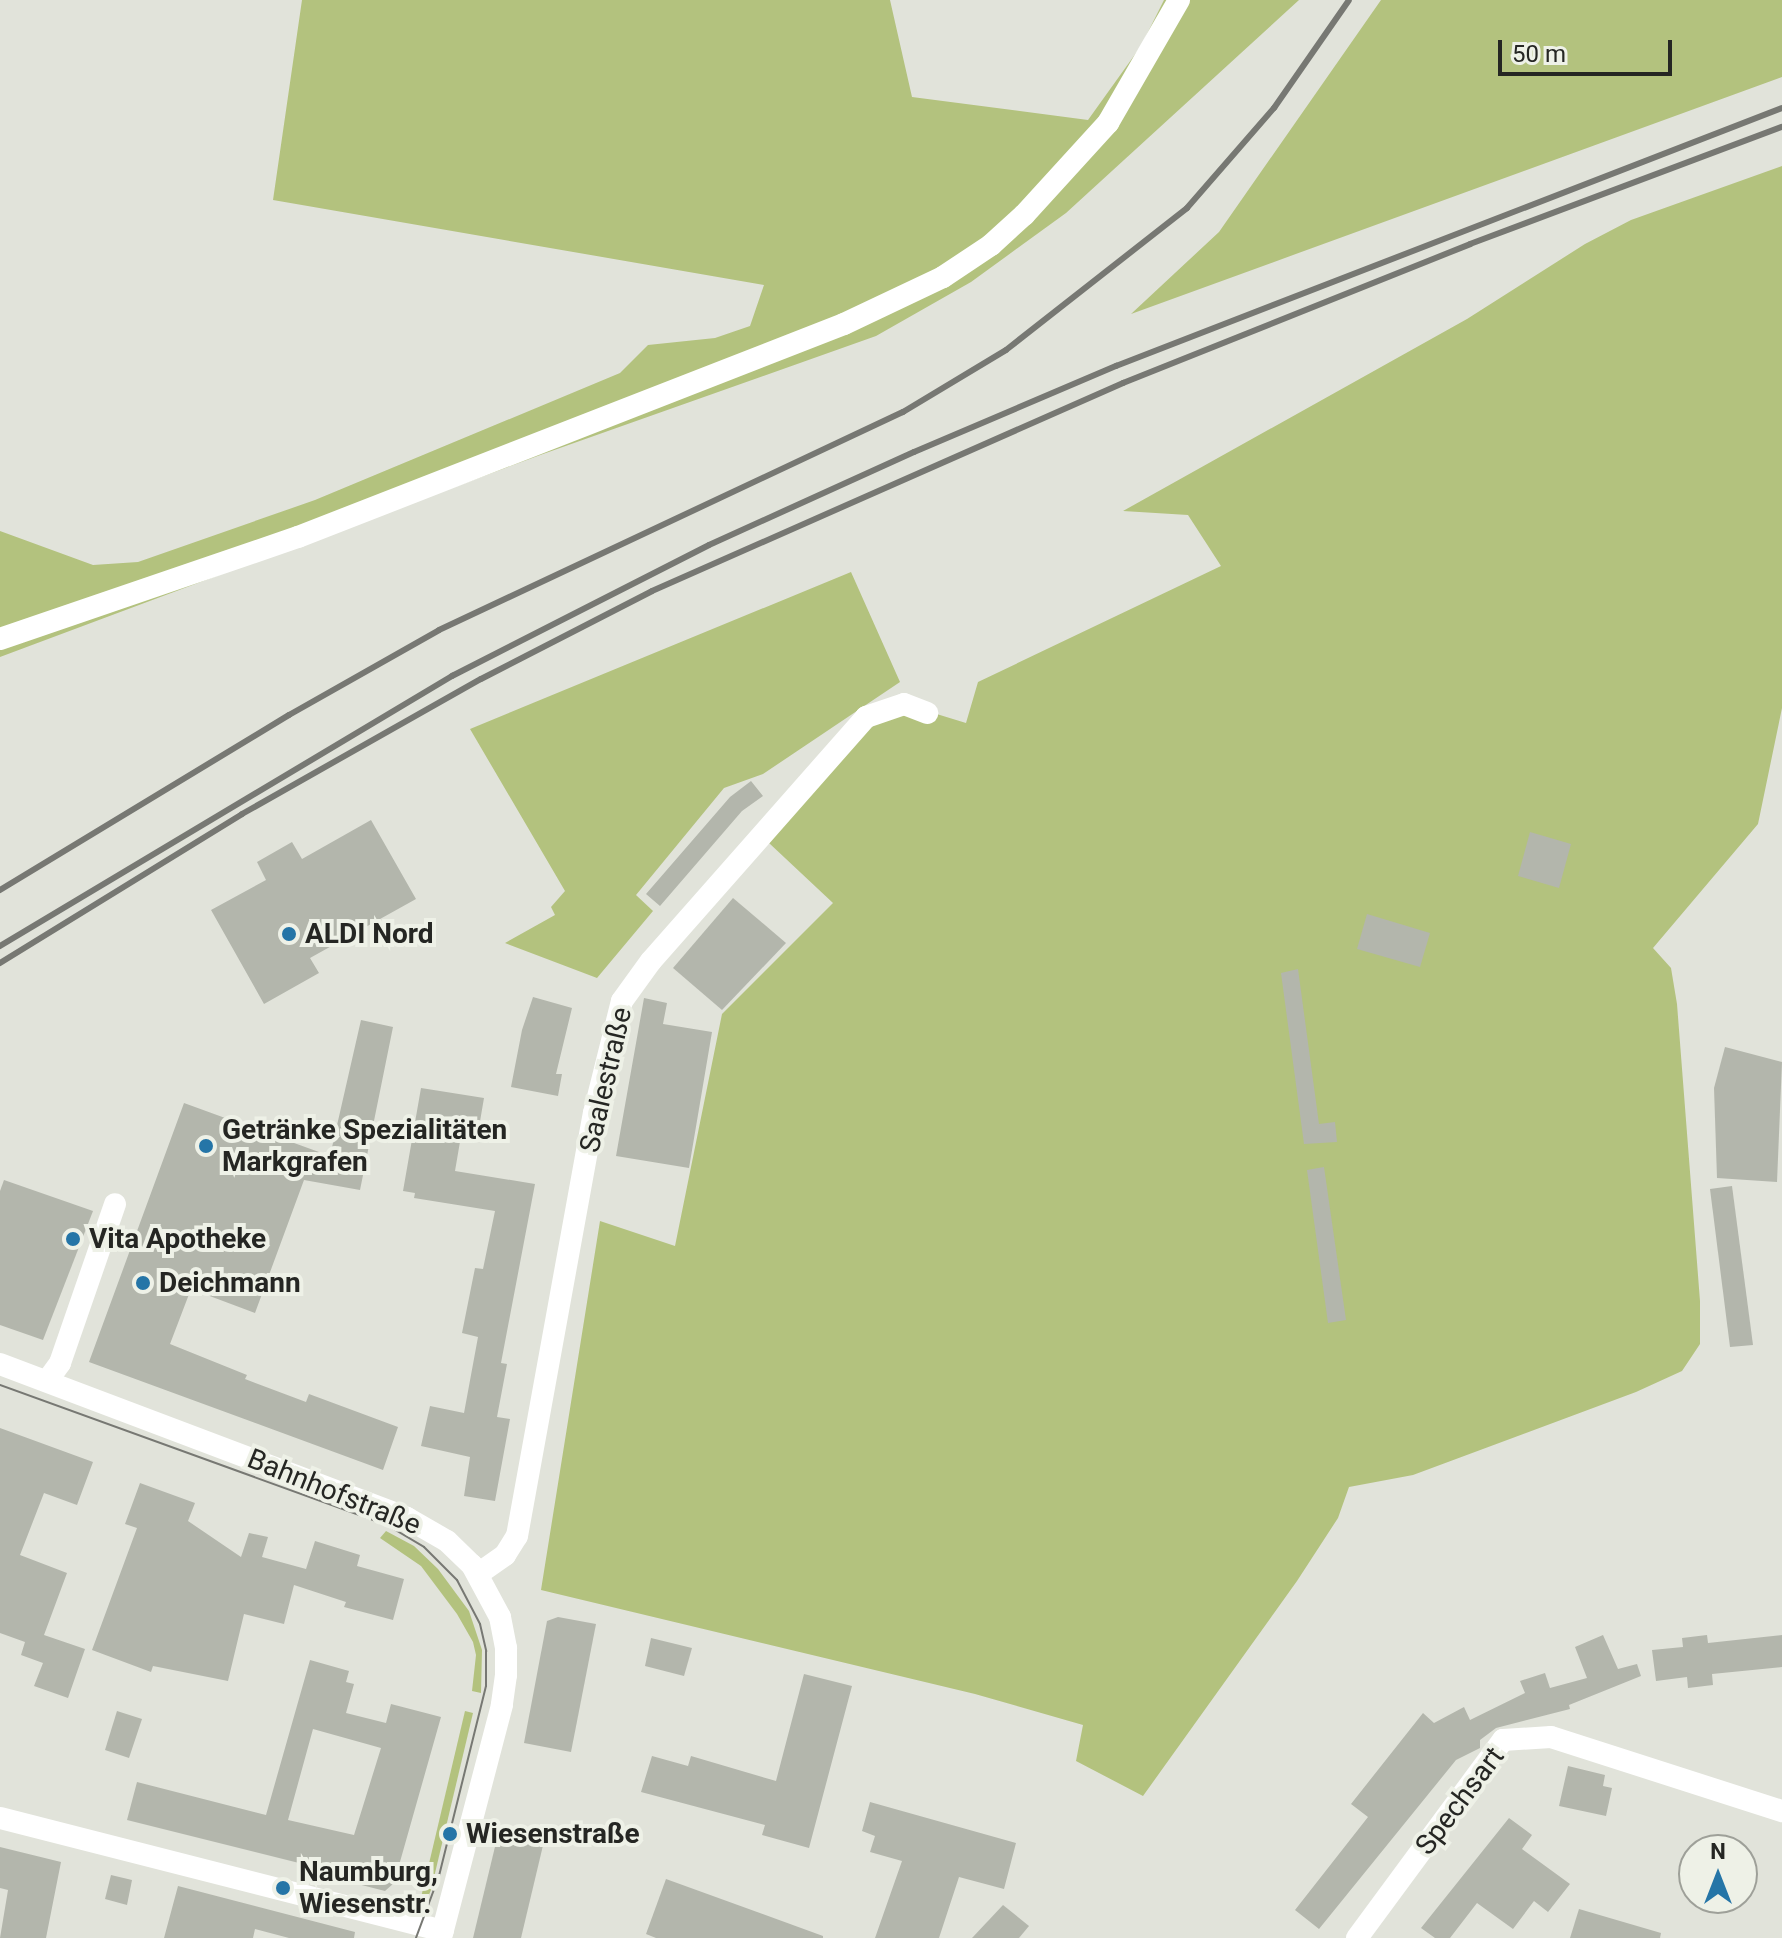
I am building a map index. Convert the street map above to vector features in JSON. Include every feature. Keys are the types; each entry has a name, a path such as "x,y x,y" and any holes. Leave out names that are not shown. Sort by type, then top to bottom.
{"street":[{"path":"0,639 298,537 844,324 943,277 991,245 1024,215 1108,123 1179,0"},
{"name":"Saalestraße","path":"478,1574 505,1555 517,1536 594,1113 622,1001 651,961 866,717 904,704 927,713"},
{"path":"47,1381 60,1363 115,1204"},
{"name":"Bahnhofstraße","path":"0,1364 407,1518 447,1541 478,1574 500,1617 506,1648 506,1675 502,1705 442,1934"},
{"name":"Spechsart","path":"1357,1938 1503,1740 1551,1737 1782,1811"},
{"path":"0,1818 442,1934"}],"green space":[{"path":"302,0 890,0 912,97 1088,120 1141,46 1164,0 1299,0 1066,213 971,282 876,336 543,454 0,657 0,531 93,565 138,562 315,500 620,373 648,345 715,338 750,326 764,285 273,200"},
{"path":"1381,0 1782,0 1782,77 1131,314 1219,232"},
{"path":"1782,166 1782,708 1758,824 1653,948 1671,968 1677,1004 1700,1301 1700,1344 1682,1371 1636,1392 1413,1475 1349,1487 1338,1518 1297,1581 1143,1796 1076,1761 1083,1725 975,1694 541,1590 600,1221 675,1246 722,1014 833,903 769,843 868,724 904,704 966,723 978,682 1221,566 1188,515 1123,511 1467,319 1585,244 1631,220"},
{"path":"851,572 900,682 763,774 724,788 636,895 653,911 597,978 505,943 555,915 551,907 565,891 470,729"},
{"path":"386,1531 414,1546 438,1569 469,1611 482,1650 481,1693 472,1691 476,1655 473,1642 457,1614 421,1566 380,1538"},
{"path":"465,1711 473,1713 431,1890 425,1904 419,1906"}],"building":[{"path":"751,781 763,796 742,811 660,906 646,894 730,797"},
{"name":"ALDI Nord","path":"371,820 416,899 310,958 319,973 264,1004 211,910 266,880 257,862 292,842 302,859"},
{"path":"1530,832 1571,844 1559,888 1518,876"},
{"path":"733,898 786,943 722,1010 673,968"},
{"path":"1367,914 1430,933 1420,967 1357,949"},
{"path":"1298,969 1319,1124 1335,1122 1337,1142 1304,1144 1281,973"},
{"path":"533,997 572,1008 556,1074 562,1074 558,1096 511,1087 522,1030"},
{"path":"644,998 667,1003 663,1024 712,1032 689,1168 616,1156"},
{"path":"361,1020 393,1027 360,1190 304,1180 255,1313 191,1289 170,1344 247,1375 245,1379 306,1402 309,1394 398,1427 383,1470 89,1362 184,1103 330,1156"},
{"path":"1725,1047 1782,1062 1777,1182 1717,1178 1714,1088"},
{"path":"421,1088 484,1098 478,1133 462,1130 455,1171 535,1184 501,1363 507,1364 497,1417 510,1419 495,1501 464,1496 470,1457 421,1446 430,1406 464,1413 478,1337 462,1333 475,1268 483,1269 495,1211 414,1198 415,1193 403,1191"},
{"path":"1324,1167 1346,1320 1328,1323 1307,1170"},
{"path":"4,1180 93,1211 43,1340 0,1325 0,1191"},
{"path":"1732,1186 1753,1345 1730,1347 1710,1189"},
{"path":"0,1428 93,1462 77,1505 44,1493 20,1555 67,1573 44,1635 85,1649 68,1698 34,1686 43,1663 21,1655 25,1642 0,1633"},
{"path":"140,1483 195,1503 188,1521 241,1557 249,1533 268,1537 262,1557 306,1569 315,1541 360,1555 357,1566 404,1579 393,1620 344,1607 346,1602 294,1585 284,1624 244,1614 228,1681 153,1666 151,1672 92,1650 137,1528 125,1524"},
{"path":"558,1617 596,1624 571,1752 524,1743 547,1621"},
{"path":"1603,1635 1618,1669 1637,1664 1641,1676 1569,1705 1570,1709 1496,1728 1480,1740 1480,1748 1456,1760 1319,1929 1295,1910 1368,1817 1351,1804 1423,1713 1434,1723 1464,1707 1470,1720 1525,1693 1520,1681 1545,1673 1550,1688 1587,1678 1575,1647"},
{"path":"1707,1635 1708,1643 1782,1635 1782,1667 1712,1674 1713,1685 1688,1688 1687,1677 1656,1681 1652,1650 1683,1647 1682,1638"},
{"path":"651,1638 692,1648 684,1676 645,1666"},
{"path":"310,1660 349,1671 346,1682 354,1684 346,1713 386,1723 391,1704 441,1717 394,1883 385,1891 342,1880 327,1870 127,1820 137,1782 266,1815","holes":["313,1729 381,1748 354,1835 288,1820"]},
{"path":"804,1674 852,1686 809,1848 762,1835 765,1825 641,1792 652,1756 688,1766 691,1756 776,1781"},
{"path":"117,1711 142,1719 129,1758 105,1750"},
{"path":"1568,1766 1605,1775 1603,1786 1612,1788 1606,1816 1559,1806"},
{"path":"870,1802 1016,1843 1004,1889 959,1877 939,1938 875,1938 902,1861 870,1852 875,1836 862,1831"},
{"path":"1509,1818 1532,1835 1522,1849 1570,1884 1548,1912 1534,1901 1513,1929 1477,1903 1450,1938 1435,1938 1421,1928"},
{"path":"500,1826 545,1837 521,1938 473,1938"},
{"path":"0,1847 61,1862 46,1938 0,1938 8,1890 0,1888"},
{"path":"111,1875 132,1880 127,1905 105,1899"},
{"path":"666,1879 823,1938 656,1938 646,1934"},
{"path":"178,1886 355,1932 354,1938 289,1938 255,1929 253,1938 164,1938"},
{"path":"1003,1905 1029,1926 1019,1938 972,1938"},
{"path":"1579,1909 1661,1933 1660,1938 1570,1938"}],"tram line":[{"path":"0,1385 387,1525 424,1547 457,1580 480,1624 486,1651 486,1686 439,1876 416,1938"}],"railway":[{"path":"0,890 289,715 439,630 903,412 1006,350 1187,208 1274,108 1349,0"},
{"path":"0,946 452,676 709,545 914,452 1116,366 1782,108"},
{"path":"0,963 242,814 481,679 652,591 1123,383 1470,244 1782,127"}],"place":[{"name":"ALDI Nord","path":"289,934"},
{"name":"Getränke Spezialitäten Markgrafen","path":"206,1146"},
{"name":"Vita Apotheke","path":"73,1239"},
{"name":"Deichmann","path":"143,1283"},
{"name":"Wiesenstraße","path":"450,1834"},
{"name":"Naumburg, Wiesenstr.","path":"283,1888"}]}
